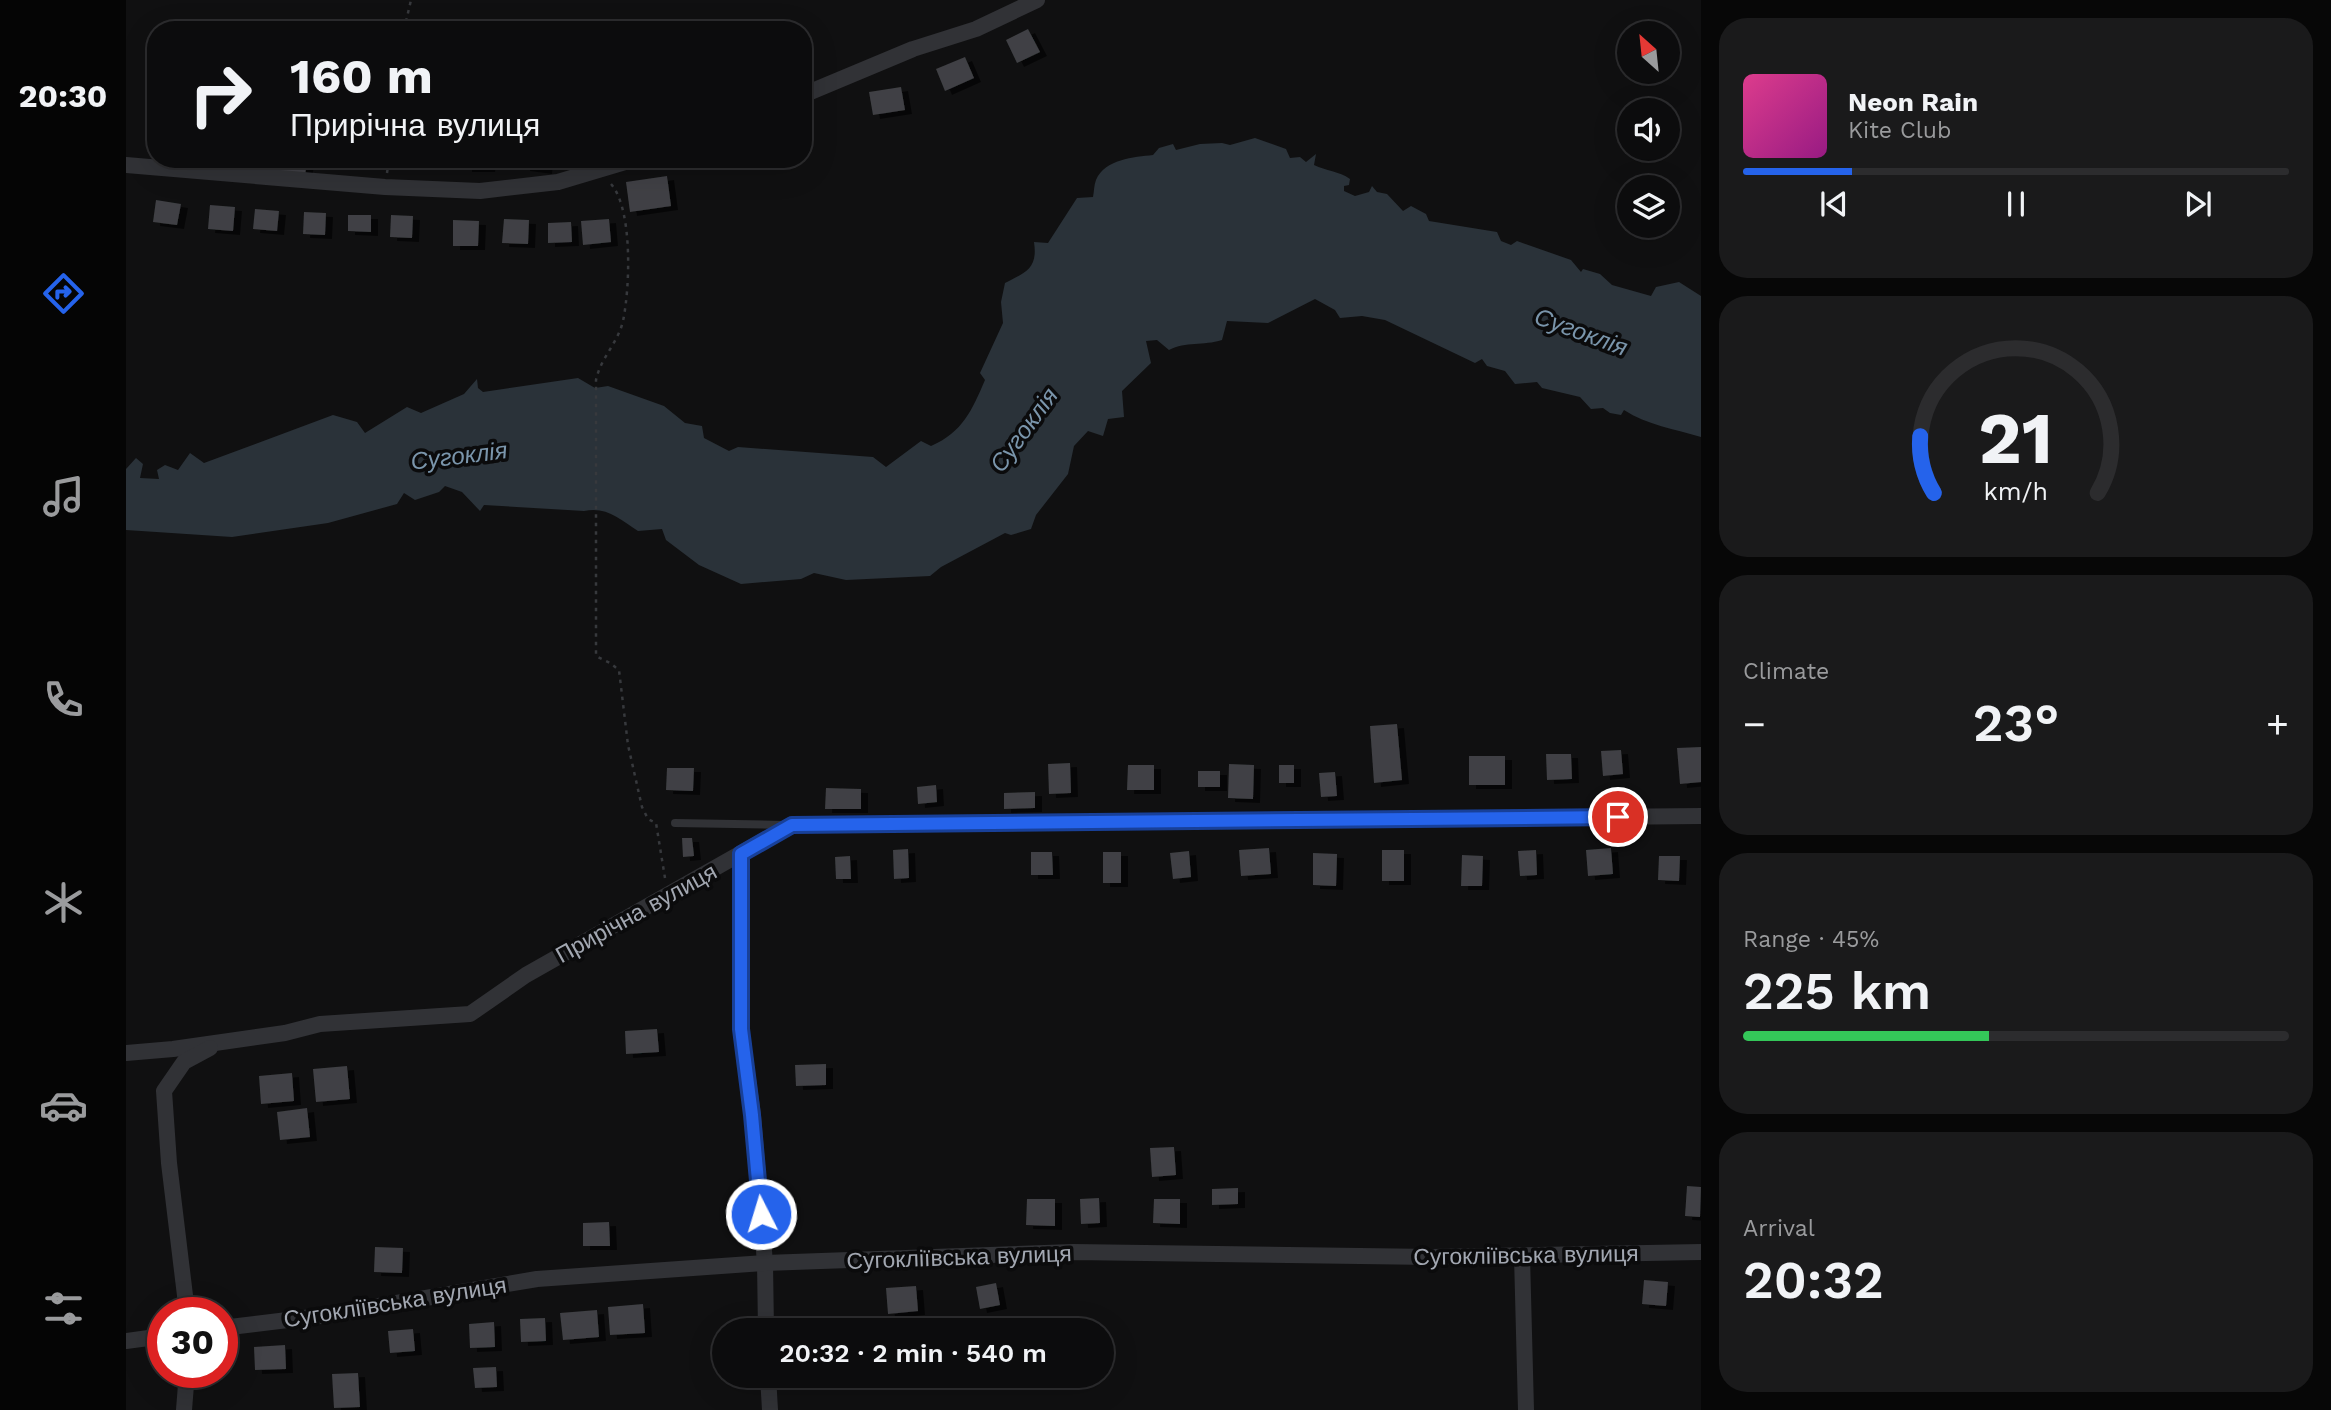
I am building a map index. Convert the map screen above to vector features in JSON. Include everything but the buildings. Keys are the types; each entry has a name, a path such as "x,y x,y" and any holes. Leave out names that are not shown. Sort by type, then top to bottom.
{"street":[{"path":"812,91 913,48 976,29 1037,0"},
{"path":"126,165 147,167"},
{"path":"161,168 386,187 480,191 558,182 605,168"},
{"name":"Прирічна вулиця","path":"126,1053 285,1033 320,1024 470,1014 526,975 792,825 1701,816"},
{"path":"741,854 741,1029 752,1115 765,1263 766,1318"},
{"path":"185,1297 169,1163 164,1091 184,1062 220,1042"},
{"name":"Сугокліївська вулиця","path":"238,1326 320,1316 537,1279 765,1263 1073,1252 1432,1257 1701,1252"},
{"path":"1522,1256 1526,1410"},
{"path":"126,1341 147,1338"},
{"path":"184,1410 186,1388"},
{"path":"769,1388 770,1410"}],"lane":[{"path":"675,823 792,825"}],"path":[{"path":"406,21 411,0"},
{"path":"598,170 619,193 626,232 628,280 623,323 599,365 596,380 596,656 619,670 628,745 639,794 648,819 656,823 668,895"}],"water":[{"name":"Сугоклія","path":"1255,138 1286,149 1290,158 1300,157 1306,162 1316,154 1314,165 1350,179 1349,185 1344,186 1344,191 1355,196 1369,192 1372,186 1377,192 1387,194 1403,211 1411,206 1426,214 1429,221 1497,232 1501,241 1511,245 1517,241 1571,260 1581,272 1583,269 1600,274 1612,285 1651,296 1656,287 1679,282 1701,296 1701,437 1652,423 1624,410 1621,415 1610,413 1603,408 1591,409 1580,397 1542,388 1537,382 1515,384 1505,371 1487,366 1482,359 1475,363 1385,320 1362,316 1340,318 1335,310 1315,299 1268,323 1227,321 1222,340 1215,342 1182,345 1169,350 1157,340 1146,341 1151,363 1122,391 1124,417 1108,419 1103,436 1088,431 1074,446 1068,474 1036,515 1031,529 1011,535 1005,533 941,567 930,576 846,580 814,573 801,579 741,584 699,565 666,540 662,529 638,531 599,510 484,505 480,511 462,492 445,486 439,492 415,500 404,493 397,504 328,523 232,537 126,530 126,469 136,458 143,464 140,478 159,479 157,470 165,465 178,470 190,453 204,463 333,415 357,422 365,433 407,407 421,413 464,394 477,379 478,388 483,392 578,378 595,388 608,386 664,406 685,423 702,426 704,438 729,451 738,447 873,457 886,467 921,441 931,446 942,440 965,419 985,380 980,373 1003,323 1001,302 1005,283 1029,268 1034,258 1034,242 1048,243 1077,198 1093,197 1100,173 1113,163 1153,155 1159,148 1173,144 1176,150 1200,144 1230,145"}],"route":[{"path":"761,1214 741,1029 741,854 792,825 1618,817"}]}
